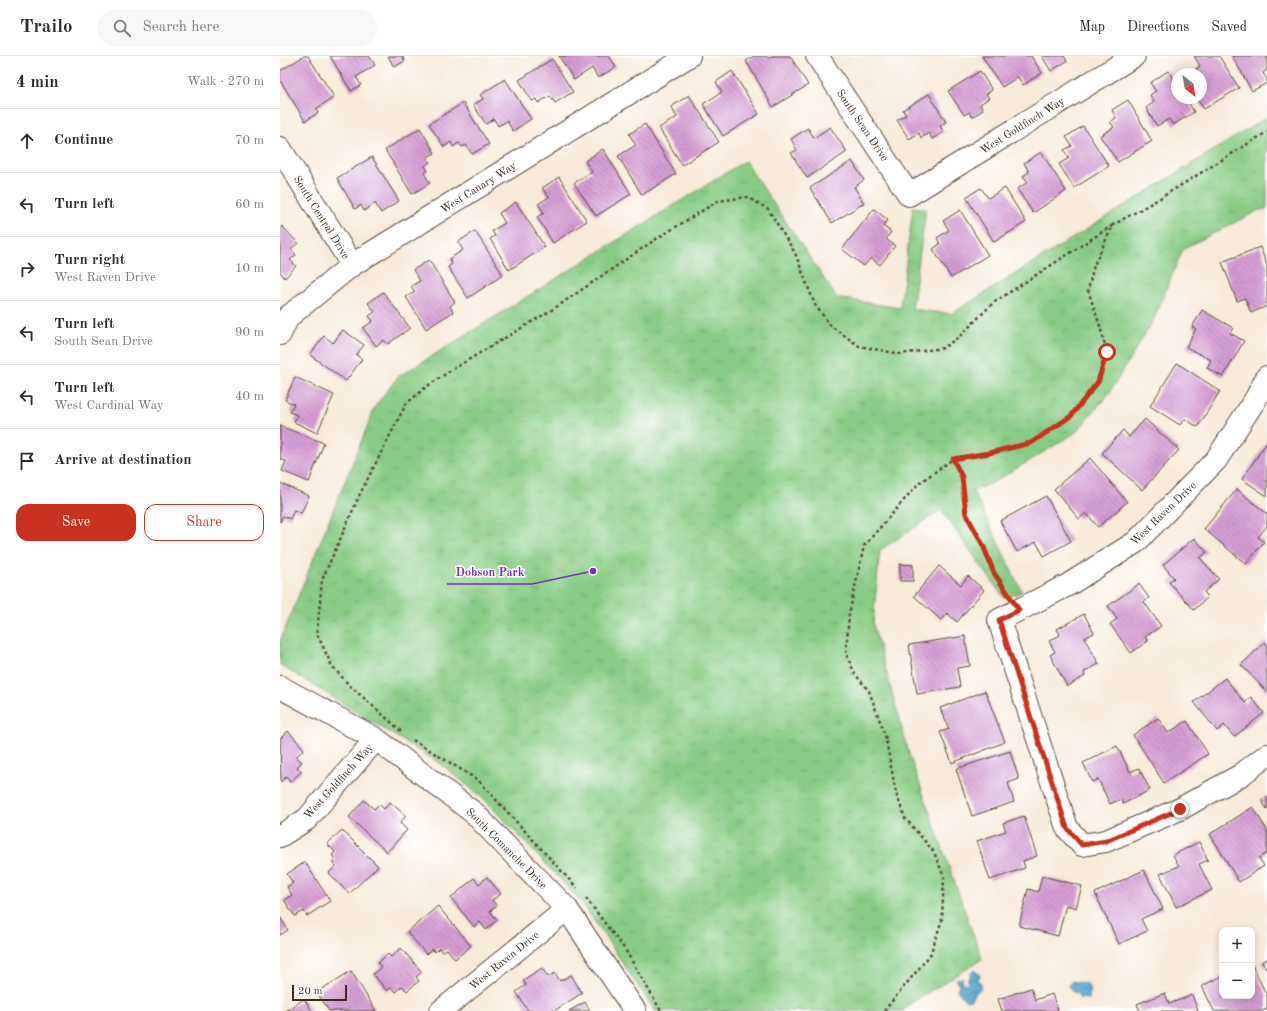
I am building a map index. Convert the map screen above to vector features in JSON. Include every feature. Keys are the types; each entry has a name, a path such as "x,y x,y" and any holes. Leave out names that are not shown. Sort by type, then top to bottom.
{"street":[{"name":"West Canary Way","path":"280,334 288,317 352,265 689,56"},
{"name":"South Sean Drive","path":"817,56 909,195"},
{"name":"West Goldfinch Way","path":"909,195 1134,56"},
{"name":"South Central Drive","path":"280,148 352,265"},
{"name":"West Raven Drive","path":"1267,377 1255,400 1216,460 1136,542 1068,585 999,620 1067,828 1082,845 1106,841 1180,809 1241,775 1267,755"},
{"name":"South Comanche Drive","path":"280,688 376,739 474,813 567,909 635,1011"},
{"name":"West Goldfinch Way","path":"280,836 307,819 376,739"},
{"name":"West Raven Drive","path":"441,1011 567,909"}],"path":[{"path":"403,732 348,684 332,666 317,634 322,580 360,494 406,404 426,387 453,369 555,308 653,241 718,201 747,197 768,209 795,253 814,305 831,326 858,346 900,354 943,348 960,336 993,303 1113,225 1157,200 1267,132"},
{"path":"884,1011 930,955 942,920 944,877 934,852 905,818 896,793 885,735 869,692 855,674 846,654 849,614 864,546 918,484 953,459 989,453 1031,443 1071,416 1098,382 1107,352 1088,290 1094,265 1113,225"},
{"path":"953,459 962,477 966,514 983,545 994,573 1019,610"},
{"path":"408,737 478,780 580,891"},
{"path":"585,897 626,951 662,1011"}],"green space":[{"path":"1267,117 1267,209 1259,210 1183,249 1153,321 1108,395 1075,433 994,482 973,491 1022,592 1004,598 941,510 880,550 873,624 909,754 982,959 905,1007 904,1011 655,1011 580,900 484,799 441,764 280,665 280,641 376,405 398,377 745,161 837,298 900,308 913,207 926,209 912,309 951,314"}],"water":[{"path":"973,971 976,971 980,975 978,980 981,982 981,988 974,994 971,1000 966,1001 957,991 960,983 957,983 956,979 963,978 962,982 966,984"},
{"path":"1072,981 1087,984 1091,990 1088,999 1079,998 1078,993 1072,992 1069,985"}],"building":[{"path":"304,56 308,56 334,97 316,109 318,113 305,121 280,80 280,71"},
{"path":"330,56 369,56 375,65 356,77 361,85 351,91"},
{"path":"388,56 402,56 405,61 394,67"},
{"path":"559,56 609,56 616,67 598,78 592,68 574,80"},
{"path":"754,56 766,56 768,58 772,56 790,56 808,85 773,107 746,61"},
{"path":"982,56 1031,56 1042,73 1023,85 1018,77 1002,87"},
{"path":"1042,56 1064,56 1067,61 1051,71"},
{"path":"1194,56 1219,56 1239,88 1204,109 1200,104 1207,104 1207,68 1197,68 1200,66"},
{"path":"1232,56 1267,56 1267,70 1263,73 1267,79 1267,83 1252,91"},
{"path":"552,59 573,92 555,103 550,96 538,103 536,99 532,101 519,80"},
{"path":"732,71 759,114 723,136 703,104 722,92 716,82"},
{"path":"980,71 992,90 986,94 989,98 980,104 983,110 972,117 969,112 964,115 948,91"},
{"path":"1168,71 1171,76 1171,104 1189,104 1194,112 1173,125 1169,119 1157,126 1146,108 1154,102 1150,95 1156,91 1150,83"},
{"path":"505,79 531,119 513,131 507,121 498,126 494,119 486,124 473,105 483,99 480,95"},
{"path":"929,94 946,122 940,126 944,132 932,139 929,133 921,138 919,133 909,139 897,120 906,115 903,110"},
{"path":"689,95 719,142 682,165 659,128 677,117 671,107"},
{"path":"1128,100 1152,141 1118,162 1100,136 1114,127 1110,122 1116,118 1112,110"},
{"path":"463,103 489,144 472,154 466,145 462,147 459,143 453,147 451,142 444,147 429,124"},
{"path":"645,124 676,174 642,195 618,156 636,145 629,134"},
{"path":"1083,126 1109,166 1074,188 1059,164 1069,158 1064,150 1072,146 1066,137"},
{"path":"830,127 847,152 807,178 791,153 797,150 791,139 808,128 814,138"},
{"path":"420,128 435,153 427,157 430,162 425,166 428,171 424,173 430,183 412,194 385,150"},
{"path":"603,149 631,194 596,216 574,183 592,172 585,161"},
{"path":"1041,152 1066,191 1033,213 1017,189 1028,182 1023,176 1029,172 1024,163"},
{"path":"372,157 399,201 381,213 375,203 364,211 361,205 355,209 337,178"},
{"path":"852,161 864,180 854,187 864,203 832,223 810,188"},
{"path":"559,177 587,221 553,243 537,217 544,213 538,204 549,197 542,188"},
{"path":"981,188 988,198 1005,188 1026,222 994,242 966,197"},
{"path":"516,202 545,247 509,270 490,239 495,236 492,231 505,223 499,213"},
{"path":"874,209 888,220 883,226 891,232 886,239 895,246 880,265 871,258 864,266 842,249"},
{"path":"960,210 988,255 951,278 933,249 940,244 937,238 949,230 943,221"},
{"path":"282,226 298,243 291,249 296,255 290,260 296,266 285,278 280,272 280,229"},
{"path":"475,231 503,275 468,298 448,267 452,264 449,259 463,250 458,242"},
{"path":"1260,247 1267,265 1267,306 1251,313 1245,298 1237,301 1222,262"},
{"path":"429,260 455,302 450,306 453,312 426,329 406,297 415,292 411,286 420,281 413,270"},
{"path":"383,292 410,328 388,344 384,340 376,346 363,328 373,321 369,316 375,312 368,303"},
{"path":"1202,310 1233,328 1230,333 1244,341 1223,377 1207,368 1211,360 1186,347 1196,329 1192,327"},
{"path":"343,330 364,345 356,355 362,359 346,381 310,355 324,336 333,343"},
{"path":"1177,363 1220,391 1198,427 1185,419 1180,425 1150,406"},
{"path":"295,377 334,395 317,433 294,422 297,415 290,412 294,404 285,400"},
{"path":"1145,419 1179,450 1142,490 1102,453 1123,430 1129,437"},
{"path":"280,426 324,443 309,482 282,471 286,461 280,459"},
{"path":"1267,442 1267,496 1242,479"},
{"path":"1090,458 1127,502 1098,527 1086,513 1079,519 1054,489"},
{"path":"280,483 309,496 301,513 294,510 290,519 283,516 280,522"},
{"path":"1237,489 1267,514 1267,526 1258,537 1264,542 1246,564 1204,529"},
{"path":"1046,496 1071,541 1044,556 1036,542 1017,552 1000,521"},
{"path":"1194,538 1207,552 1200,558 1219,579 1204,592 1208,597 1194,610 1169,582 1174,578 1163,565"},
{"path":"900,564 913,565 913,581 900,581"},
{"path":"939,566 961,585 968,576 984,590 957,622 947,613 941,620 914,596"},
{"path":"1139,584 1149,598 1144,602 1161,626 1145,637 1148,641 1131,653 1110,624 1117,619 1108,606"},
{"path":"1084,614 1094,633 1084,638 1099,664 1084,672 1085,676 1067,686 1050,655 1055,652 1049,641 1060,635 1057,629"},
{"path":"965,636 970,666 957,668 960,687 917,694 909,645"},
{"path":"1265,642 1267,644 1267,692 1241,665"},
{"path":"1225,678 1245,703 1251,697 1264,713 1234,737 1224,725 1217,731 1194,702"},
{"path":"985,691 1005,742 952,763 940,732 949,729 940,708"},
{"path":"1158,718 1168,733 1187,721 1208,754 1164,783 1133,735"},
{"path":"288,731 304,749 296,757 302,762 297,767 302,771 290,782 286,777 281,782 280,739"},
{"path":"1117,746 1130,772 1139,768 1150,790 1123,804 1121,799 1110,804 1098,779 1092,782 1083,763"},
{"path":"1010,751 1019,779 1008,783 1014,802 972,816 956,769"},
{"path":"1267,796 1267,809 1261,800"},
{"path":"364,800 374,809 379,804 384,809 390,802 406,816 400,823 407,830 387,852 349,817"},
{"path":"1253,807 1267,830 1267,853 1259,858 1264,866 1239,882 1210,834"},
{"path":"1024,816 1037,856 1023,861 1025,868 990,880 977,841 1006,831 1003,823"},
{"path":"342,830 378,866 349,894 329,873 336,866 332,862 335,859 332,855 335,852 327,844"},
{"path":"1199,842 1208,860 1199,864 1212,890 1176,907 1160,874 1179,866 1173,855"},
{"path":"305,862 330,901 307,916 304,911 295,916 284,900 292,895 287,887 293,883 287,874"},
{"path":"1144,870 1163,909 1141,919 1147,931 1119,944 1095,893"},
{"path":"1042,876 1082,886 1076,908 1066,905 1058,936 1019,926 1028,889 1038,892"},
{"path":"487,877 501,894 492,900 497,906 490,911 497,920 486,930 480,922 474,927 451,898 474,878 479,884"},
{"path":"438,906 471,946 455,959 447,949 442,952 439,948 435,952 432,949 426,954 407,932"},
{"path":"280,917 288,930 280,935"},
{"path":"401,948 422,972 416,977 419,981 407,991 402,986 395,992 391,988 387,991 373,974 381,967 378,963 388,954 391,957"},
{"path":"1267,959 1267,970 1262,962"},
{"path":"542,968 548,977 555,973 560,981 571,975 582,993 554,1011 528,1011 516,992 526,985 523,980"},
{"path":"351,971 376,1011 329,1011 317,992"},
{"path":"1255,971 1267,996 1267,1009 1262,1011 1214,1011 1202,986 1219,978 1219,999 1255,999"},
{"path":"1031,988 1035,1000 1052,994 1058,1011 1002,1011 998,999"},
{"path":"1165,993 1169,1004 1192,995 1198,1011 1140,1011 1137,1004"},
{"path":"304,999 312,1011 285,1011"},
{"path":"585,1002 590,1011 569,1011"}],"place":[{"name":"Dobson Park","path":"593,571"}],"route":[{"path":"1107,352 1098,382 1071,416 1031,443 989,453 953,459 962,477 966,514 983,545 994,573 1019,610 999,620 1067,828 1082,845 1106,841 1180,809"}]}
